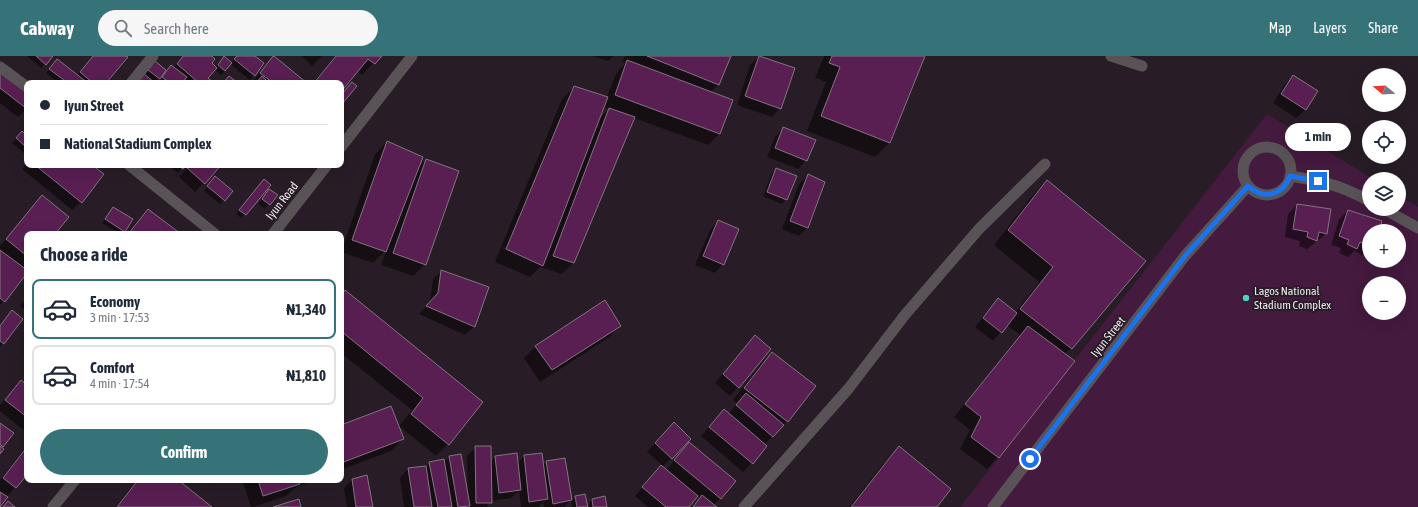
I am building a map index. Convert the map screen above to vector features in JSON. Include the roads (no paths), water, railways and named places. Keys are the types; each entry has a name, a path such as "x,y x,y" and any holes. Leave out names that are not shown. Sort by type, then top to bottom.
{"street":[{"path":"133,80 153,56"},
{"path":"344,143 412,56"},
{"path":"1111,56 1142,66"},
{"path":"0,67 24,85"},
{"path":"1272,147 1284,154 1291,168 1290,176 1283,189 1268,195 1261,194 1248,186 1242,172 1243,165 1246,158 1257,148 1272,147"},
{"path":"744,507 849,388 904,316 979,229 1045,164"},
{"path":"133,168 211,231"},
{"name":"Iyun Road","path":"275,231 325,168"},
{"path":"1290,176 1331,183 1362,197"},
{"name":"Iyun Street","path":"993,507 1185,256 1248,186"},
{"path":"1397,216 1418,228"},
{"path":"53,507 73,483"}],"place":[{"name":"Lagos National Stadium Complex","path":"1246,298"}]}
